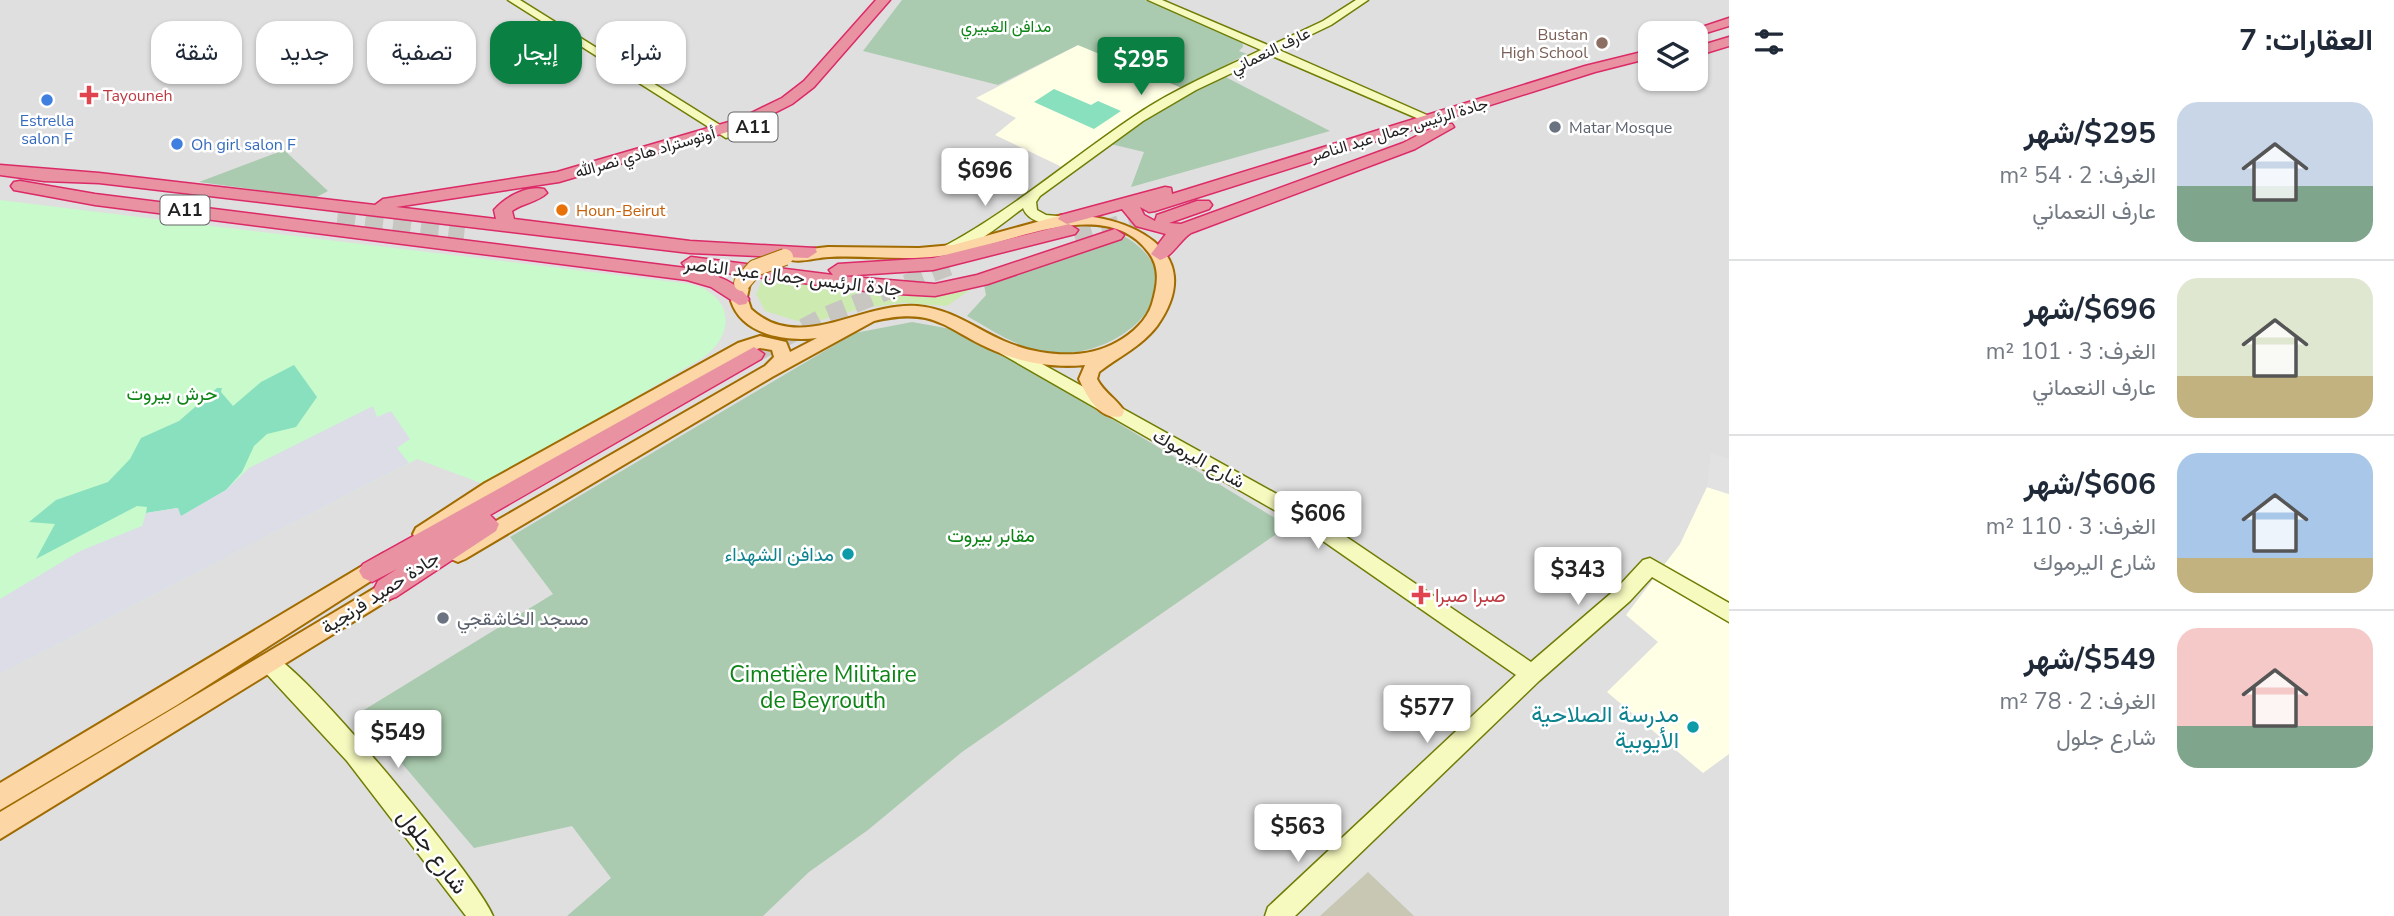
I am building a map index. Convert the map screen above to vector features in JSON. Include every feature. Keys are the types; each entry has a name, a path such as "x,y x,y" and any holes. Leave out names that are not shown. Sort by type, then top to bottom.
{"highway":[{"name":"أوتوستراد هادي نصرالله","path":"726,133 773,109 809,84 883,0"},
{"name":"أوتوستراد هادي نصرالله","path":"569,179 726,133 780,114 816,90 892,0"},
{"path":"1708,29 1729,25"},
{"path":"1708,32 1729,25"},
{"path":"1708,39 1729,33"},
{"path":"1708,49 1729,41"},
{"path":"1708,51 1729,48"},
{"name":"جادة الرئيس جمال عبد الناصر","path":"1152,210 1363,132 1412,124 1590,69 1638,57"},
{"name":"جادة الرئيس جمال عبد الناصر","path":"1152,210 1242,188 1638,70"},
{"path":"1160,254 1170,240 1185,229 1409,146 1447,127"},
{"path":"0,170 343,215"},
{"path":"526,229 506,222 503,214 505,207 515,200 569,179"},
{"name":"A11","path":"343,215 569,179"},
{"name":"A11","path":"0,184 61,196 218,214 351,235 402,232 497,197 569,179"},
{"path":"20,186 526,229 690,247 808,252"},
{"path":"494,189 463,199 441,211 435,235 690,274 718,283 742,298"},
{"path":"1152,210 1130,210 1139,219 1159,228 1185,229"},
{"path":"953,263 1068,227 1152,210"},
{"name":"جادة الرئيس جمال عبد الناصر","path":"953,263 1068,227"},
{"name":"جادة الرئيس جمال عبد الناصر","path":"465,238 920,290 968,284 1115,234"},
{"path":"351,235 465,238"},
{"name":"جادة الرئيس جمال عبد الناصر","path":"465,238 840,270 920,266 996,250"},
{"name":"جادة حميد فرنجية","path":"380,580 440,551 761,363"}],"main road":[{"path":"722,358 743,333 742,298 755,268 785,257 808,252 888,254 953,263 1068,227 1120,228 1144,239 1160,254 1167,275 1161,305 1144,329 1091,369 1088,379 1096,396 1115,411"},
{"path":"742,298 765,326 797,334 824,333 893,313 939,314 962,323 999,345 1060,360 1077,359 1117,349"},
{"path":"761,363 867,319"},
{"path":"380,580 464,506 722,358 753,343 778,345 783,351 783,359 761,363"},
{"name":"جادة حميد فرنجية","path":"0,826 270,663 380,580"},
{"name":"جادة حميد فرنجية","path":"0,797 380,580"}],"street":[{"path":"513,0 726,133"},
{"path":"1153,0 1430,119"},
{"name":"عارف النعماني","path":"953,263 980,233 1139,118 1192,88 1327,23 1363,0"},
{"path":"1037,191 1029,202 1031,212 1068,227"},
{"name":"شارع اليرموك","path":"999,345 1304,518 1532,674"},
{"path":"1278,916 1532,674 1623,594 1650,566 1729,613"},
{"name":"شارع جلول","path":"270,663 374,774 481,916"}],"shaded area":[{"path":"0,0 1729,0 1729,916 0,916"},
{"path":"1078,45 1182,88 1062,167 995,135 1016,118 976,98"},
{"path":"373,406 377,417 391,411 410,439 397,448 409,463 0,674 0,599 80,551 142,526 146,513 178,508 181,516 226,490 249,468"},
{"path":"1711,452 1729,459 1729,494 1707,487"},
{"path":"1707,487 1729,494 1729,754 1703,773 1607,692 1658,642 1626,615 1680,544"},
{"path":"1368,872 1414,916 1320,916"}],"green space":[{"name":"مدافن الغبيري","path":"902,0 1145,0 1242,39 1243,47 1239,51 1247,54 1214,71 1330,131 1131,187 1144,152 1098,141 1182,88 1078,45 998,85 863,51"},
{"path":"1054,89 1091,105 1098,101 1121,111 1094,129 1034,102"},
{"path":"284,150 328,191 315,198 199,182"},
{"name":"حرش بيروت","path":"0,200 690,284 715,296 722,305 725,326 715,347 704,357 486,485 417,459 0,674"},
{"path":"1124,236 1147,255 1157,275 1155,295 1145,314 1128,331 1105,344 1081,351 1055,353 1031,349 967,316 986,295 984,285"},
{"path":"764,275 974,287 947,306 903,303 863,308 807,324 765,311 756,294"},
{"name":"مقابر بيروت","path":"912,322 968,332 1288,526 962,752 868,830 809,872 763,916 567,916 611,878 572,826 474,848 359,713 553,594 510,537 855,333"},
{"path":"294,365 317,397 296,427 267,434 254,446 242,472 226,490 180,517 177,508 146,513 147,507 137,506 36,559 55,524 29,522 56,500 108,482 130,459 141,438 179,421 217,388 222,388 221,392 233,406 261,382"}],"tunnel":[{"path":"1075,238 1156,213"},
{"path":"337,221 464,236"},
{"path":"754,354 827,315 953,265"}],"place":[{"name":"Bustan High School","path":"1602,43"},
{"name":"Tayouneh","path":"89,95"},
{"name":"Estrella salon F","path":"47,100"},
{"name":"Matar Mosque","path":"1555,127"},
{"name":"Oh girl salon F","path":"177,144"},
{"name":"Houn-Beirut","path":"562,210"},
{"name":"مدافن الشهداء","path":"848,554"},
{"name":"صبرا صبرا","path":"1421,595"},
{"name":"مسجد الخاشقجي","path":"443,618"},
{"name":"مدرسة الصلاحية الأيوبية","path":"1693,727"}],"park label":[{"name":"Cimetière Militaire de Beyrouth","path":"823,687"}]}
